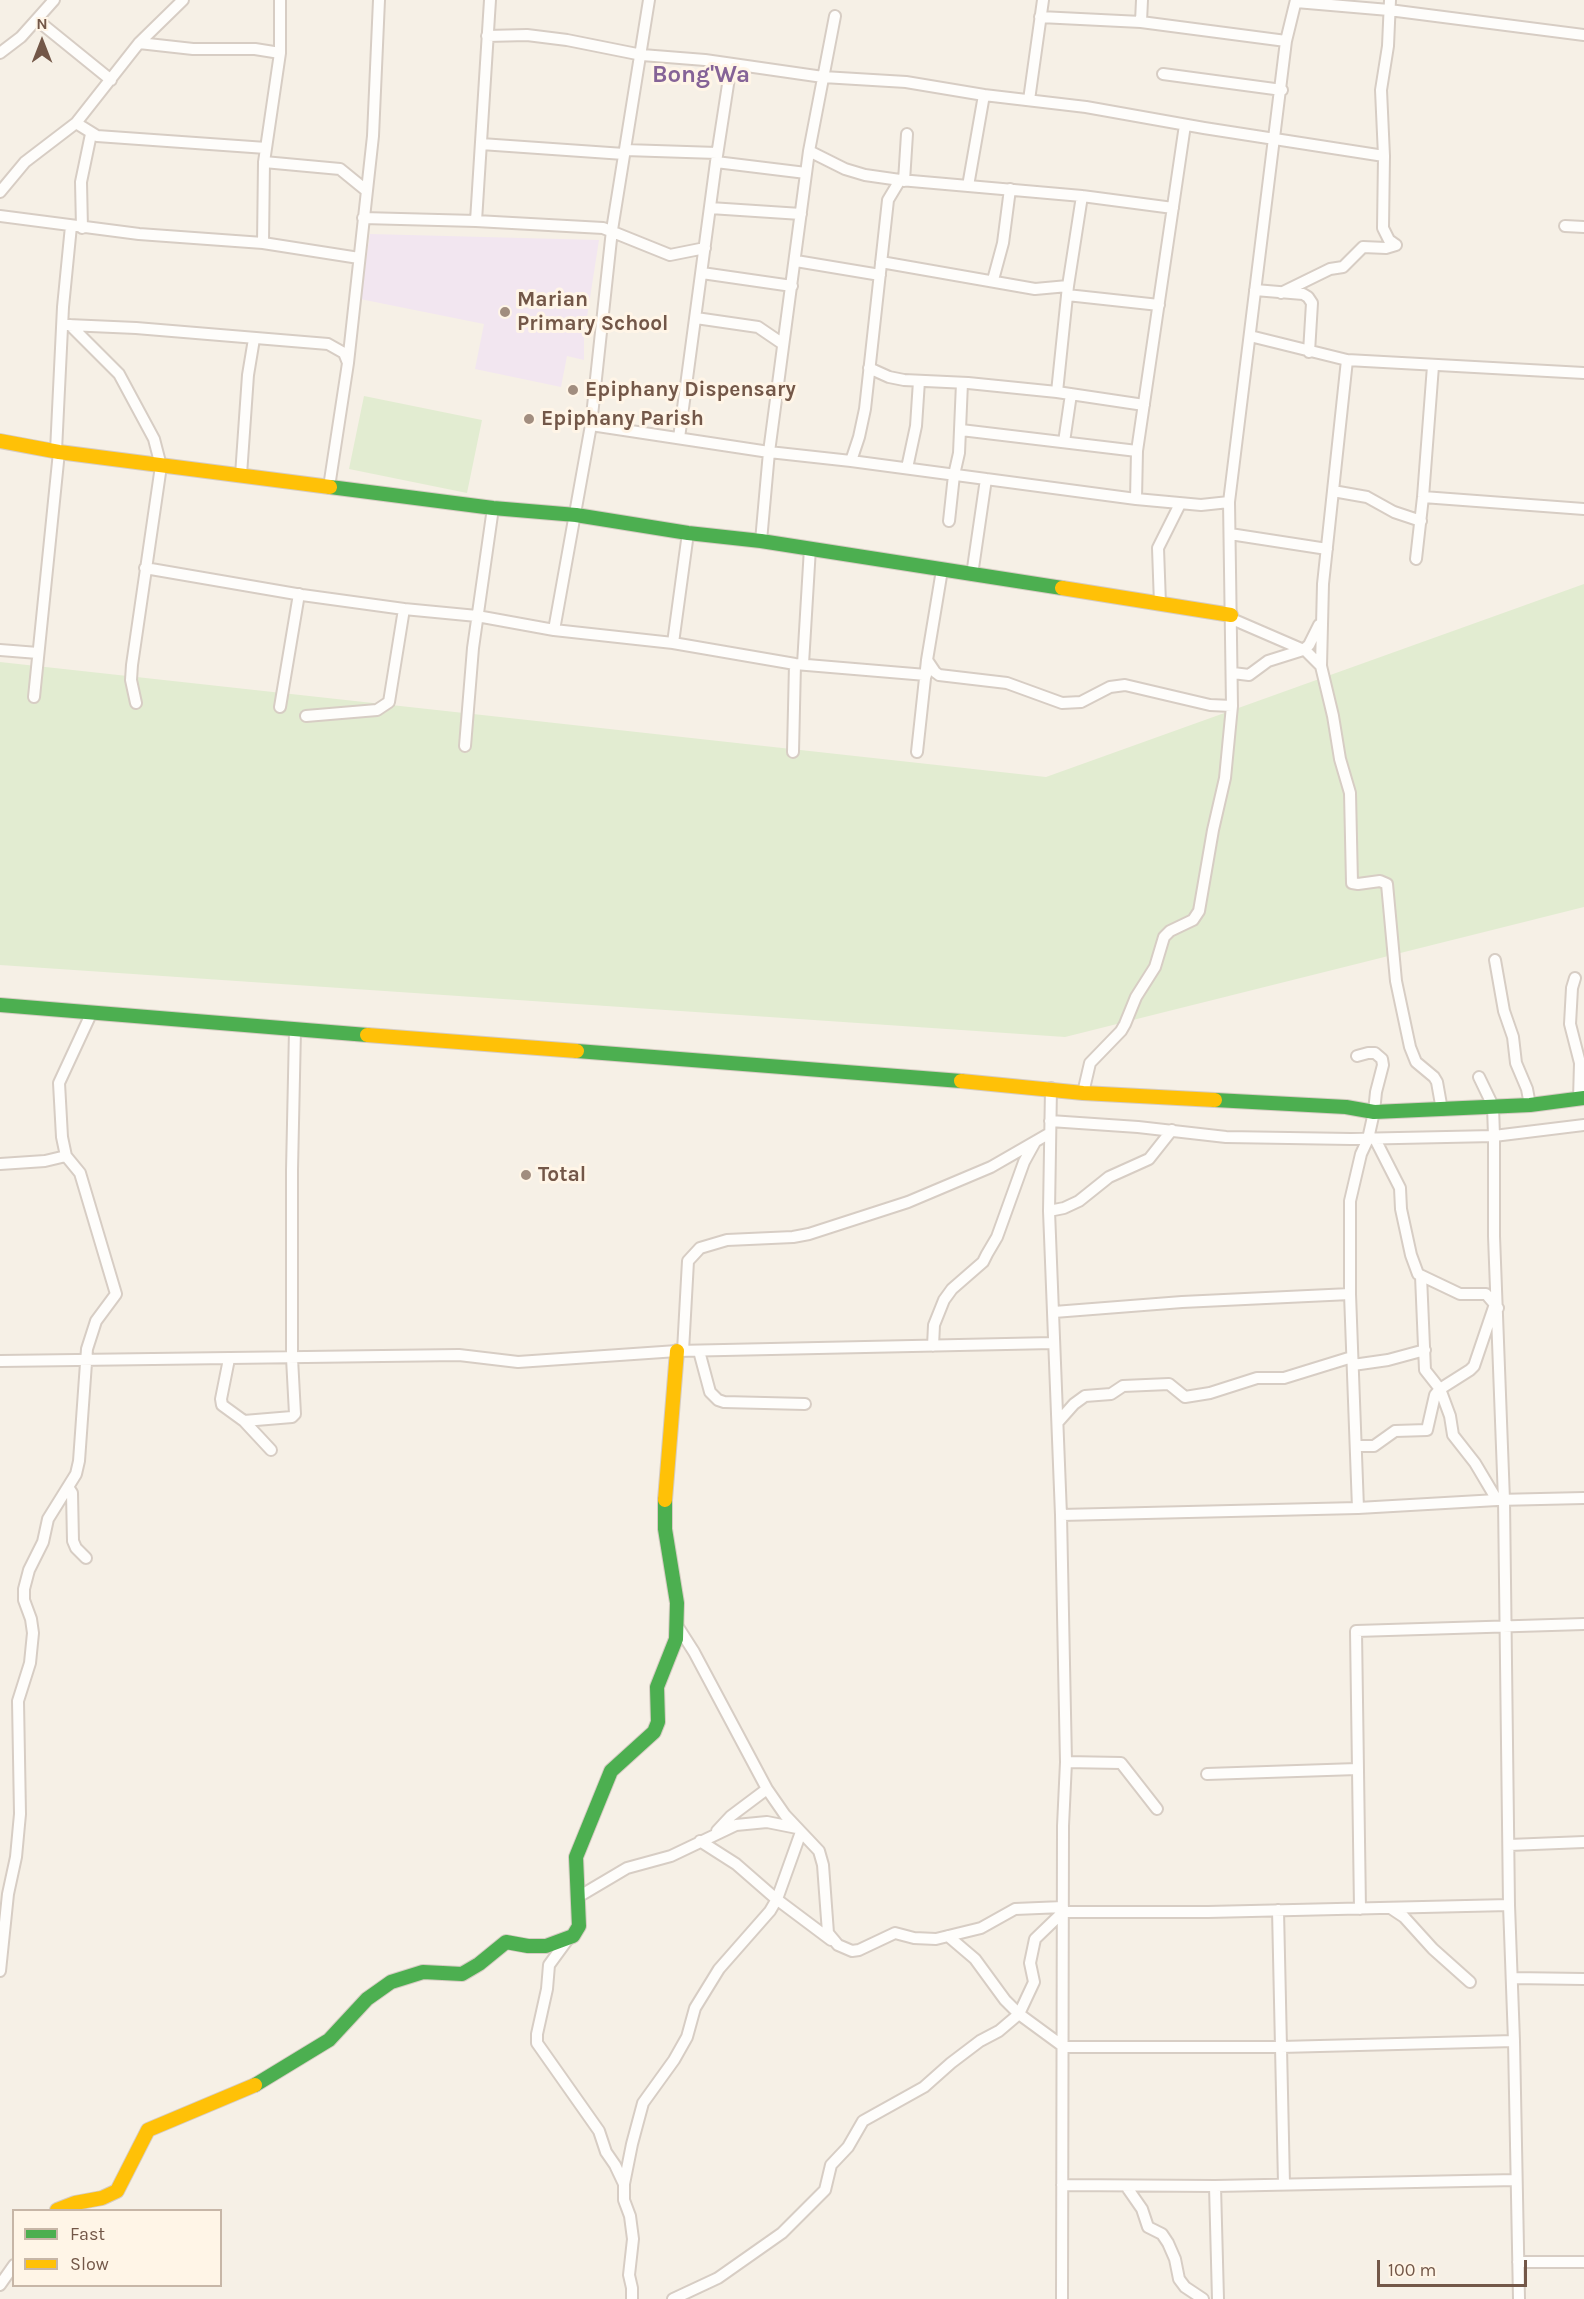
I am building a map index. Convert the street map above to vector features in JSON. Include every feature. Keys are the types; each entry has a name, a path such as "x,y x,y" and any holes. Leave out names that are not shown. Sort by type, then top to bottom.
{"main road":[{"path":"0,441 57,452 161,466 493,508 576,515 688,533 761,541 1232,617"},
{"path":"0,1005 91,1014 1051,1088 1083,1093 1346,1107 1374,1112 1530,1105 1581,1099"},
{"path":"62,2209 75,2203 102,2198 117,2191 148,2130 261,2083 329,2040 367,1999 391,1982 423,1972 462,1974 479,1964 506,1942 546,1946 573,1936 579,1926 576,1857 611,1771 654,1732 658,1722 657,1687 674,1647 678,1627 675,1588 668,1557 665,1467 680,1351"}],"street":[{"path":"0,53 21,37 54,0"},
{"path":"0,192 26,162 76,123 139,44 183,0"},
{"path":"263,243 264,162 280,53 280,0"},
{"path":"329,487 348,363 367,191 376,90 379,0"},
{"path":"476,221 490,0"},
{"path":"554,630 591,425 612,230 642,55 649,0"},
{"path":"1029,100 1043,0"},
{"path":"1141,22 1142,0"},
{"path":"1083,1093 1090,1063 1121,1031 1136,997 1155,967 1164,937 1170,931 1193,920 1199,911 1213,830 1225,778 1233,706 1229,502 1282,90 1286,41 1296,1 1390,5 1584,35"},
{"path":"1281,293 1330,269 1345,266 1363,247 1386,248 1396,245 1390,242 1383,228 1384,156 1381,90 1388,46 1390,5"},
{"path":"761,541 769,452 809,151 835,16"},
{"path":"1040,17 1141,22 1286,41"},
{"path":"37,20 54,31 111,80"},
{"path":"487,36 527,35 567,40 642,55 705,60 823,77 906,82 984,95 1086,106 1185,125 1384,156"},
{"path":"139,44 193,49 255,49 280,53"},
{"path":"679,438 716,158 731,65"},
{"path":"1163,74 1282,90"},
{"path":"968,186 984,95"},
{"path":"76,123 91,134 266,148"},
{"path":"1136,499 1137,451 1185,125"},
{"path":"34,697 67,325 64,295 81,182 91,134"},
{"path":"851,461 863,424 888,200 902,180 907,134"},
{"path":"481,144 716,158 806,173"},
{"path":"809,151 851,171 902,180 1082,196 1173,208"},
{"path":"264,162 340,169 367,191"},
{"path":"993,280 1003,243 1010,189"},
{"path":"1057,392 1068,291 1082,196"},
{"path":"710,208 801,214"},
{"path":"0,216 76,227 263,243 359,258"},
{"path":"363,218 476,221 612,230 670,255 705,248"},
{"path":"1565,226 1584,227"},
{"path":"796,261 880,274"},
{"path":"881,262 1035,289 1068,291 1159,305"},
{"path":"702,273 792,286"},
{"path":"1255,290 1303,294 1312,303 1309,352"},
{"path":"696,318 758,327 783,344"},
{"path":"67,325 136,328 328,344 344,353 348,363"},
{"path":"67,325 119,374 154,439 161,466 132,665 131,680 136,703"},
{"path":"1250,336 1347,360 1584,373"},
{"path":"242,475 248,375 254,339"},
{"path":"1347,360 1327,549 1321,666 1340,759 1350,793 1352,881 1355,884 1380,881 1387,884 1396,981 1410,1047 1416,1062 1434,1077 1442,1110"},
{"path":"1416,559 1433,366"},
{"path":"869,368 889,377 1057,392 1144,405"},
{"path":"907,468 916,426 919,381"},
{"path":"949,521 961,430 962,383"},
{"path":"1064,442 1071,394"},
{"path":"591,425 769,452 1136,499 1210,505 1229,502"},
{"path":"961,430 1137,451"},
{"path":"972,575 986,479"},
{"path":"1333,491 1366,497 1394,512 1421,521"},
{"path":"1423,497 1584,509"},
{"path":"1160,604 1158,548 1180,504"},
{"path":"465,746 477,616 493,508"},
{"path":"673,643 688,533"},
{"path":"1230,534 1327,549"},
{"path":"794,752 799,664 810,548"},
{"path":"145,568 299,594 404,609 477,616 554,630 673,643 799,664 926,675"},
{"path":"917,752 927,660 942,570"},
{"path":"280,707 299,594"},
{"path":"306,716 377,710 389,702 404,609"},
{"path":"1232,617 1303,650 1321,666"},
{"path":"1233,673 1249,675 1268,661 1303,650 1309,645 1323,618"},
{"path":"0,650 38,653"},
{"path":"927,660 939,675 1008,683 1062,703 1081,702 1110,687 1125,685 1210,705 1233,706"},
{"path":"1495,960 1504,1011 1513,1037 1516,1063 1525,1082 1530,1105"},
{"path":"1575,978 1570,1024 1580,1063 1581,1099"},
{"path":"0,1971 20,1814 18,1701 30,1663 33,1633 31,1618 24,1600 24,1589 29,1570 43,1542 48,1519 76,1474 79,1461 87,1349 96,1321 116,1293 80,1173 66,1156 61,1128 59,1083 91,1014"},
{"path":"244,1421 294,1416 292,1170 295,1030"},
{"path":"1357,1056 1372,1052 1382,1059 1383,1067 1376,1092 1372,1139 1360,1154 1359,1169 1350,1197 1350,1294 1358,1508"},
{"path":"1479,1077 1493,1106 1494,1136 1494,1236 1506,1627 1509,1905 1519,2299"},
{"path":"1051,1088 1049,1211 1061,1515 1066,1762 1063,1826 1062,2299"},
{"path":"1050,1121 1172,1130 1226,1137 1372,1139 1494,1136 1584,1125"},
{"path":"1049,1211 1064,1208 1079,1201 1109,1178 1149,1159 1172,1130"},
{"path":"680,1351 688,1261 700,1248 727,1240 793,1237 908,1202 981,1171 1050,1133"},
{"path":"1372,1139 1399,1184 1411,1255 1421,1276 1425,1370 1440,1389 1450,1416 1453,1435 1501,1500"},
{"path":"933,1346 934,1324 944,1300 952,1289 983,1262 997,1237 1024,1162 1036,1141"},
{"path":"0,1164 45,1161 66,1156"},
{"path":"1421,1276 1460,1294 1486,1294 1496,1306"},
{"path":"1054,1312 1182,1302 1350,1294"},
{"path":"1356,1446 1374,1446 1391,1433 1398,1431 1426,1430 1433,1400 1440,1389 1474,1365 1496,1306"},
{"path":"0,1361 459,1355 518,1362 680,1351 1053,1343"},
{"path":"1058,1422 1074,1404 1085,1396 1112,1394 1123,1386 1169,1384 1185,1397 1210,1393 1257,1378 1284,1378 1352,1361 1388,1360 1425,1350"},
{"path":"699,1351 710,1392 718,1400 805,1404"},
{"path":"229,1359 222,1405 244,1421 271,1450"},
{"path":"68,1487 72,1493 73,1541 76,1548 86,1558"},
{"path":"1061,1515 1358,1508 1584,1498"},
{"path":"1360,1909 1356,1631 1584,1624"},
{"path":"678,1627 694,1652 767,1789 799,1830 816,1847 823,1865 828,1933 834,1942"},
{"path":"1066,1762 1121,1763 1157,1809"},
{"path":"1207,1774 1357,1769"},
{"path":"715,1833 731,1816 767,1789"},
{"path":"578,1897 600,1887 622,1871 671,1856 715,1833 736,1825 767,1822 799,1830"},
{"path":"632,2299 629,2275 633,2239 630,2216 624,2202 624,2184 632,2144 646,2098 674,2060 687,2037 695,2008 707,1987 727,1959 763,1921 777,1899 799,1830"},
{"path":"700,1841 736,1864 777,1899 842,1948 852,1951 895,1933 925,1939 948,1936 990,1925 1015,1909 1208,1912 1509,1905"},
{"path":"1509,1845 1584,1842"},
{"path":"1391,1908 1404,1917 1433,1949 1470,1982"},
{"path":"673,2299 718,2278 782,2233 825,2190 831,2165 848,2147 863,2121 924,2087 951,2063 980,2041 999,2031 1019,2014 1034,1982 1030,1963 1035,1939 1063,1909"},
{"path":"1278,1910 1284,2184"},
{"path":"948,1936 975,1959 1005,2000 1019,2014 1064,2047 1281,2047 1514,2041"},
{"path":"568,1939 549,1965 537,2043 599,2131 606,2152 624,2184"},
{"path":"1512,1978 1584,1979"},
{"path":"1062,2186 1215,2186 1516,2180"},
{"path":"1126,2186 1142,2209 1148,2228 1162,2234 1168,2242 1179,2279 1186,2289 1203,2299"},
{"path":"1215,2186 1218,2299"},
{"path":"1518,2262 1584,2262"},
{"path":"0,2285 12,2268"}],"shaded area":[{"name":"Marian Primary School","path":"370,234 599,240 584,336 584,360 567,356 561,387 475,369 484,324 360,299"}],"green space":[{"path":"364,396 482,420 467,493 349,469"},
{"path":"1584,584 1584,907 1065,1037 0,965 0,662 1046,777"}],"traffic: fast":[{"path":"330,487 493,508 576,515 1062,588"},
{"path":"0,1005 367,1035"},
{"path":"577,1051 961,1081"},
{"path":"1215,1100 1346,1107 1374,1112 1530,1105 1584,1098"},
{"path":"255,2085 329,2040 367,1999 391,1982 423,1972 462,1974 479,1964 506,1942 546,1946 573,1936 579,1926 576,1857 611,1771 654,1732 658,1722 657,1687 676,1639 677,1603 665,1529 665,1500"}],"traffic: slow":[{"path":"0,441 59,452 330,487"},
{"path":"1062,588 1231,615"},
{"path":"367,1035 577,1051"},
{"path":"961,1081 1083,1093 1215,1100"},
{"path":"665,1500 677,1351"},
{"path":"60,2209 75,2203 102,2198 117,2191 148,2130 255,2085"}],"place":[{"name":"Marian Primary School","path":"505,312"},
{"name":"Epiphany Dispensary","path":"573,390"},
{"name":"Epiphany Parish","path":"529,419"},
{"name":"Total","path":"526,1175"}],"district":[{"name":"Bong'Wa","path":"701,75"}]}
